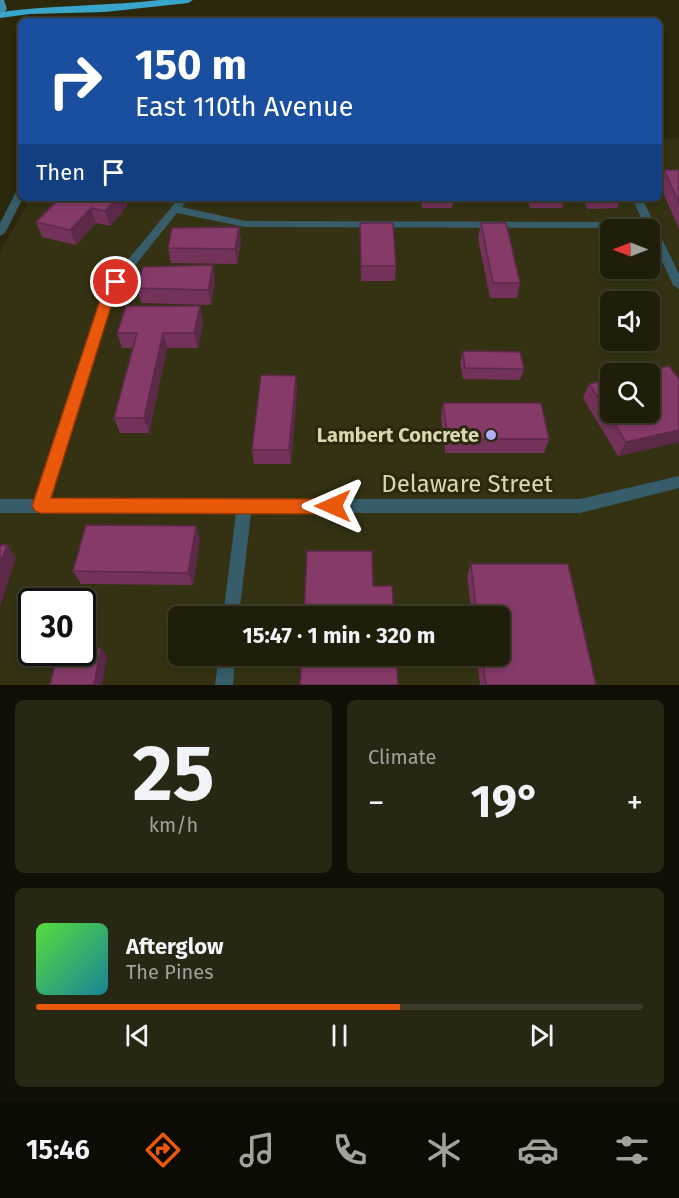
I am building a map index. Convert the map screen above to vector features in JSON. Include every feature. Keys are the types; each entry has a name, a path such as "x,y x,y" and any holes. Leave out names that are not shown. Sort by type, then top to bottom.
{"highway":[{"path":"0,14 105,9 188,0"}],"main road":[{"path":"0,0 3,9 0,14"}],"street":[{"path":"0,233 5,211 18,196"},
{"path":"40,506 106,300 116,282 182,201"},
{"path":"639,201 647,219"},
{"path":"175,209 245,224 600,225"},
{"path":"660,246 679,285"},
{"name":"Delaware Street","path":"0,506 580,506 679,482"},
{"path":"232,606 244,506"},
{"path":"224,685 226,666"}],"shaded area":[{"path":"662,138 679,139 679,685 0,685 0,252 29,201 662,201"}],"building":[{"path":"664,170 679,170 679,203"},
{"path":"57,201 114,201 105,211 91,208 70,230 36,222"},
{"path":"360,223 393,223 396,266 361,266"},
{"path":"481,223 506,223 520,283 493,283"},
{"path":"239,227 235,249 168,248 172,228"},
{"path":"213,265 208,290 137,288 143,267"},
{"path":"126,306 200,306 194,333 163,333 144,418 114,418 137,333 117,333"},
{"path":"463,351 520,352 524,369 465,368"},
{"path":"669,366 679,379 679,430 626,442 614,423 660,423 660,368"},
{"path":"261,375 296,376 289,450 252,450"},
{"path":"600,381 600,401 589,384"},
{"path":"443,403 541,403 549,439 448,439"},
{"path":"86,525 196,526 188,573 73,571"},
{"path":"0,545 7,545 0,564"},
{"path":"307,551 372,551 373,586 392,586 393,606 304,606"},
{"path":"471,564 568,564 596,685 486,685 483,666 510,666 510,606 476,606"},
{"path":"96,648 101,648 94,685 50,685 55,666 96,666"},
{"path":"301,666 397,666 398,685 300,685"}],"place":[{"name":"Lambert Concrete","path":"491,435"}],"route":[{"path":"116,282 106,300 40,506 333,506"}]}
